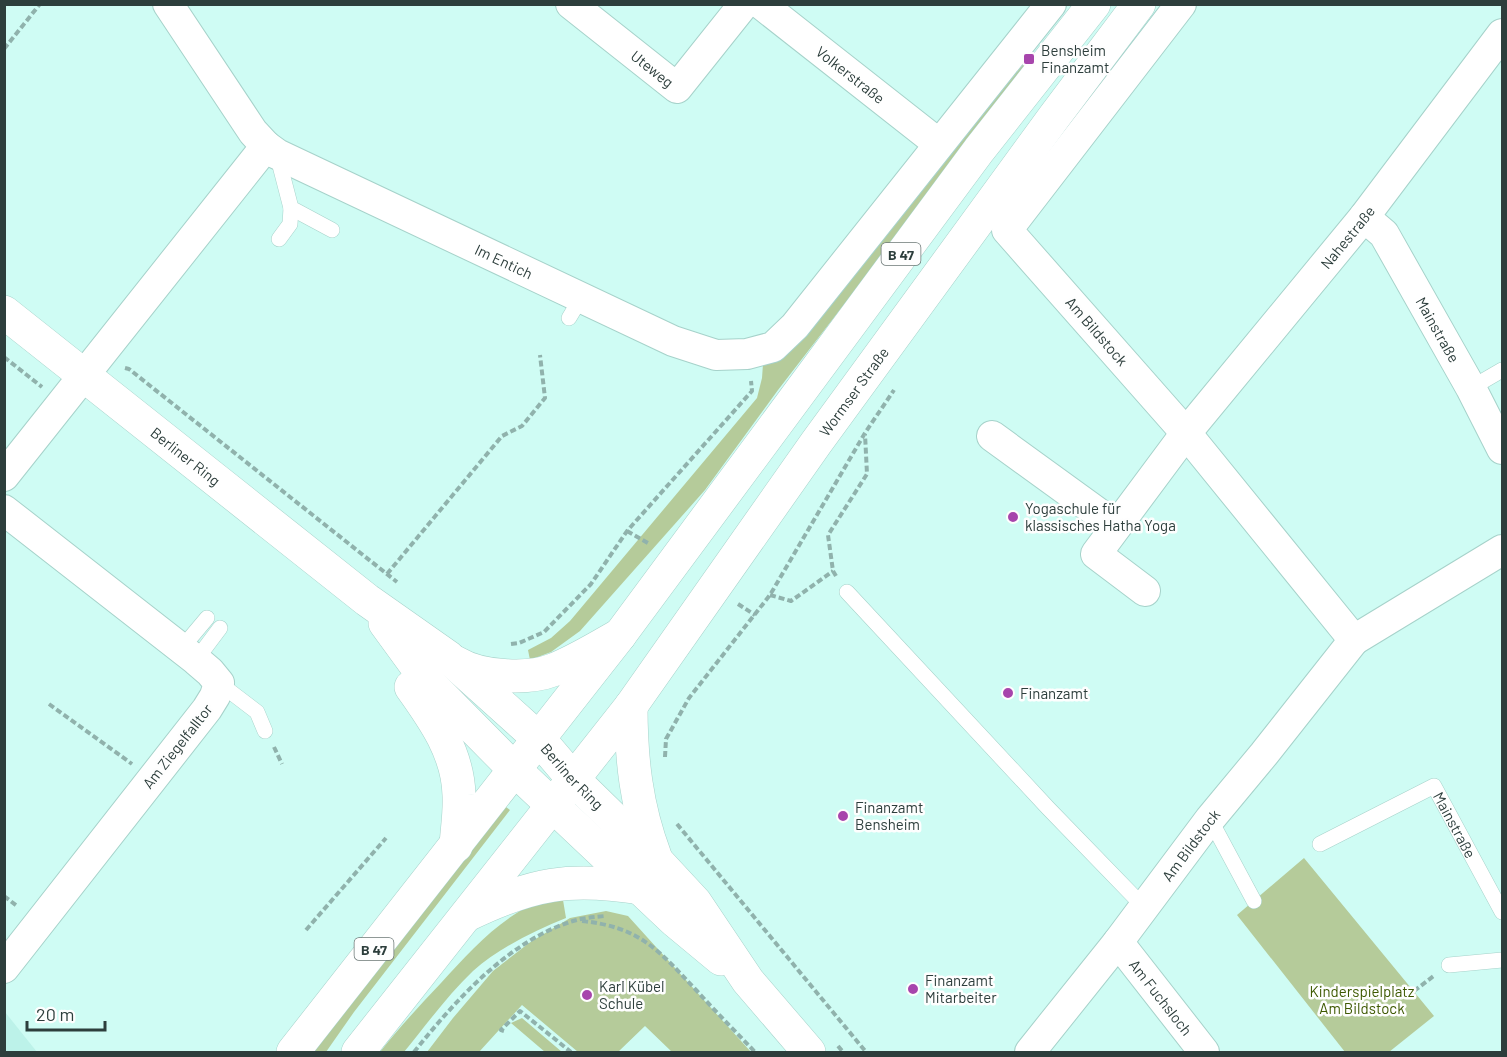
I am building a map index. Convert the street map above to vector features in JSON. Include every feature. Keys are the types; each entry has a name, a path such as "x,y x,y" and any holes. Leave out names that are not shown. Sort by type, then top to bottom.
{"main road":[{"name":"B 47","path":"293,1053 620,635 979,150 1094,4"},
{"name":"Wormser Straße","path":"574,780 631,706 816,443 1139,4"},
{"name":"Berliner Ring","path":"4,312 368,600 448,657 539,739 649,874"},
{"path":"368,600 385,653 433,717 447,743 459,794 456,846"},
{"name":"Berliner Ring","path":"368,600 428,682 553,806 649,874 695,902 748,981 809,1053"},
{"path":"448,657 468,669 495,674 521,675 551,671 620,635"},
{"path":"467,915 502,898 538,886 649,874 646,832 636,792 631,706"},
{"name":"B 47","path":"358,1053 574,780"}],"street":[{"name":"Im Entich","path":"168,4 253,132 272,150 575,308 716,355 747,354 773,347 795,326 939,144"},
{"name":"Uteweg","path":"571,4 678,88 744,4"},
{"name":"Volkerstraße","path":"761,4 939,144"},
{"path":"939,144 1051,4"},
{"name":"Am Bildstock","path":"1181,4 1007,230 1186,433 1354,640"},
{"name":"Nahestraße","path":"1186,433 1364,217 1503,34"},
{"path":"4,476 272,150"},
{"name":"Mainstraße","path":"1364,217 1384,234 1472,388 1503,449"},
{"path":"1144,591 1096,554 1186,433"},
{"path":"992,436 1116,526"},
{"path":"4,510 189,655 210,672 219,683"},
{"name":"Am Bildstock","path":"1030,1053 1118,942 1210,819 1354,640 1503,550"},
{"name":"Am Ziegelfalltor","path":"4,968 207,709 215,696 219,683"},
{"name":"Am Fuchsloch","path":"1118,942 1204,1053"}],"lane":[{"path":"272,150 291,208 290,224 279,239"},
{"path":"291,208 332,230"},
{"path":"1472,388 1503,370"},
{"path":"847,592 1144,908"},
{"path":"189,655 207,618"},
{"path":"189,655 220,628"},
{"path":"219,683 257,712 266,730"},
{"name":"Mainstraße","path":"1320,844 1434,786 1503,912"},
{"path":"1210,819 1254,901"},
{"path":"1449,965 1503,960"}],"path":[{"path":"4,49 40,4"},
{"path":"387,574 502,436 522,426 544,398 540,355"},
{"path":"4,357 62,403"},
{"path":"129,369 405,589"},
{"path":"508,644 519,643 544,632 591,584 627,531 752,391"},
{"path":"665,761 666,739 688,698 770,595 865,433 867,474 828,535 833,571 847,592"},
{"path":"627,531 648,543"},
{"path":"770,595 790,601 833,571"},
{"path":"735,601 755,615"},
{"path":"49,704 152,778"},
{"path":"670,816 866,1053"},
{"path":"306,930 386,838"},
{"path":"414,1053 438,1022 485,974 530,940 552,928 575,920 606,923 637,936 658,950 755,1053"},
{"path":"504,1031 501,1030 520,1011 571,1053"}],"shaded area":[{"path":"5,1012 37,1052 5,1052"}],"green space":[{"path":"1025,62 1029,65 778,390 705,490 580,631 551,652 530,660 528,650 551,638 570,621 757,398 763,364 780,360 808,334"},
{"path":"506,807 510,810 354,1012 326,1052 313,1052"},
{"name":"Kinderspielplatz Am Bildstock","path":"1304,858 1434,1016 1389,1052 1345,1052 1237,915"},
{"path":"562,894 566,918 517,941 473,971 404,1052 380,1052 481,941 510,917 543,900"},
{"name":"Karl Kübel Schule","path":"606,911 628,916 751,1052 672,1052 645,1026 618,1052 578,1052 522,1005 479,1052 427,1052 493,971 529,943 570,918"},
{"path":"522,1018 562,1052 545,1052 511,1023"}],"place":[{"name":"Bensheim Finanzamt","path":"1029,59"},
{"name":"Yogaschule für klassisches Hatha Yoga","path":"1013,517"},
{"name":"Finanzamt","path":"1008,693"},
{"name":"Finanzamt Bensheim","path":"843,816"},
{"name":"Finanzamt Mitarbeiter","path":"913,989"},
{"name":"Karl Kübel Schule","path":"587,995"}]}
